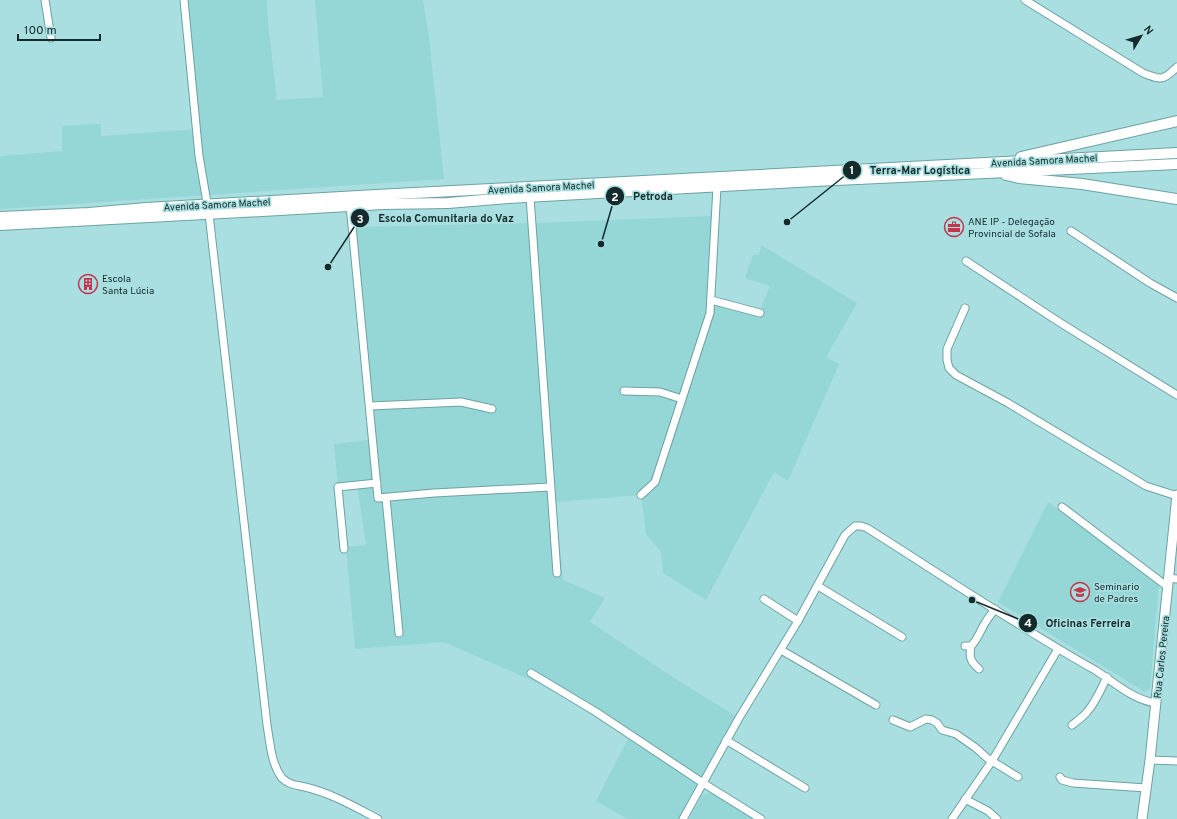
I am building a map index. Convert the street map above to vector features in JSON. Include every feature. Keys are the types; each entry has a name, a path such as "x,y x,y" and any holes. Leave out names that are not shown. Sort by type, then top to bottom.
{"highway":[{"path":"1006,161 1032,153 1092,141 1177,121"},
{"name":"Avenida Samora Machel","path":"0,225 209,209 1006,161 1177,153"},
{"name":"Avenida Samora Machel","path":"0,217 89,213 146,208 209,209 448,203 530,197 1177,164"},
{"path":"997,173 1019,178 1082,184 1176,199"}],"main road":[{"name":"Rua Carlos Pereira","path":"1142,819 1171,582 1177,496"}],"street":[{"path":"45,0 50,38"},
{"path":"184,0 199,152 209,209 267,725 273,758 279,774 287,782 314,789 332,796 378,819"},
{"path":"1025,0 1143,73 1161,78 1168,76 1177,67"},
{"path":"641,495 655,482 710,313 712,300 717,187"},
{"path":"530,197 557,572"},
{"path":"350,206 378,498 550,486"},
{"path":"1071,230 1150,283 1177,298"},
{"path":"966,261 1059,322 1177,395"},
{"path":"712,300 760,313"},
{"path":"965,308 947,348 949,368 956,375 1008,403 1146,486 1177,496"},
{"path":"624,391 660,392 682,399"},
{"path":"370,406 461,402 492,409"},
{"path":"344,550 338,487 377,483"},
{"path":"386,498 399,633"},
{"path":"1062,507 1171,582"},
{"path":"683,819 726,740 818,586 845,535 855,526 868,528 1058,649 1107,677 1138,698 1147,702 1156,703"},
{"path":"818,586 902,637"},
{"path":"764,599 798,621"},
{"path":"979,668 972,663 970,659 968,646 979,635 995,609"},
{"path":"952,819 992,761 1058,649"},
{"path":"781,650 876,705"},
{"path":"531,673 596,712 703,783 761,819"},
{"path":"1072,725 1091,708 1098,698 1107,677"},
{"path":"893,720 910,727 926,719 932,720 937,723 942,730 956,734 992,761 1018,777"},
{"path":"726,740 805,788"},
{"path":"1150,760 1177,761"},
{"path":"1060,777 1062,780 1073,783 1146,788"},
{"path":"965,799 988,811 997,819"}],"shaded area":[{"path":"184,0 267,0 268,23 277,100 323,97 315,0 423,0 429,38 444,179 0,209 0,156 62,151 62,126 101,124 101,136 199,129"},
{"path":"711,216 709,300 758,315 770,286 745,278 753,255 759,255 761,245 857,303 826,357 839,364 788,481 774,472 706,600 663,573 661,552 646,534 641,495 555,502 563,580 605,598 590,622 674,678 736,716 679,819 627,819 596,801 629,737 547,687 444,642 355,649 346,547 366,545 357,485 338,485 334,444 375,439 355,227 536,223"},
{"name":"Seminario de Padres","path":"1048,502 1159,583 1150,688 1145,692 998,602"},
{"path":"711,792 754,819 689,819 702,796"}],"place":[{"name":"Terra-Mar Logística","path":"787,222"},
{"name":"ANE IP - Delegação Provincial de Sofala","path":"954,227"},
{"name":"Petroda","path":"601,244"},
{"name":"Escola Comunitaria do Vaz","path":"328,267"},
{"name":"Escola Santa Lúcia","path":"88,284"},
{"name":"Seminario de Padres","path":"1080,592"},
{"name":"Oficinas Ferreira","path":"972,600"}]}
